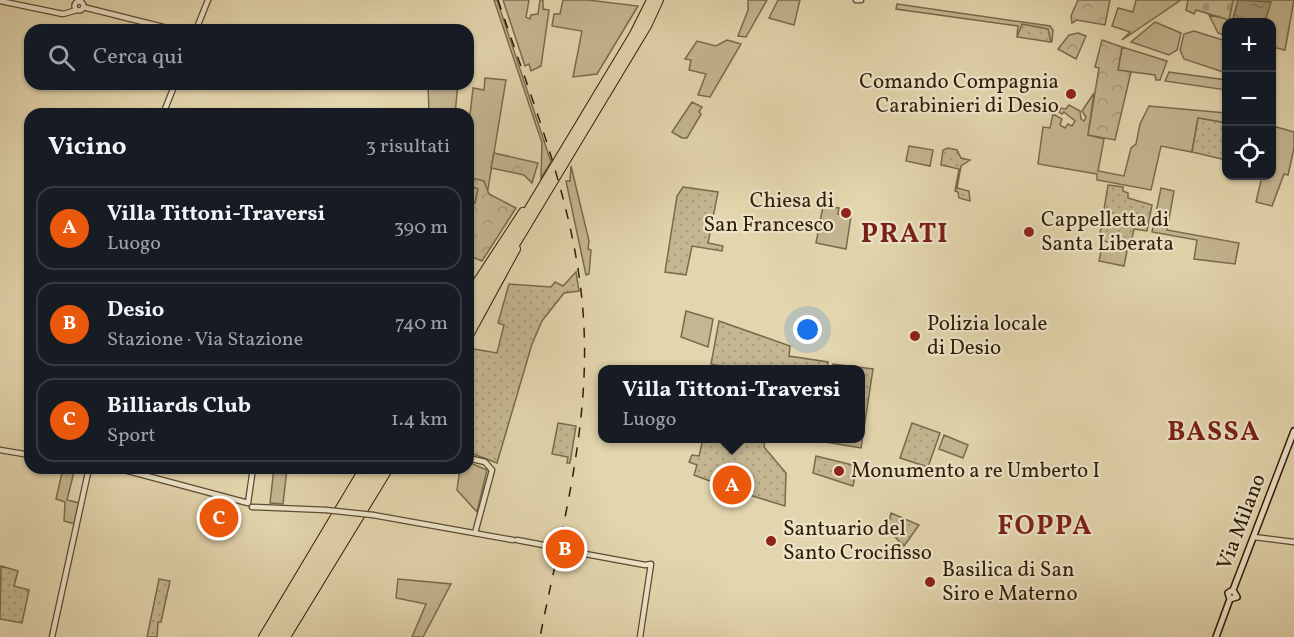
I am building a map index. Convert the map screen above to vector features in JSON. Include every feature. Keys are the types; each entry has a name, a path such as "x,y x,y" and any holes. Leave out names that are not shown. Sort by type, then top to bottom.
{"highway":[{"path":"474,300 641,21 651,0"},
{"path":"474,313 647,26 659,0"},
{"path":"474,286 510,226 533,203"},
{"path":"474,326 512,260 523,231"},
{"path":"263,637 360,474"},
{"path":"271,637 369,474"},
{"path":"278,637 377,474"},
{"path":"286,637 385,474"}],"main road":[{"name":"Via Milano","path":"1216,637 1230,599 1228,593 1233,590 1294,431"}],"street":[{"path":"198,24 208,0"},
{"path":"856,0 861,0"},
{"path":"0,1 63,14 83,7 151,24"},
{"path":"166,108 173,90"},
{"path":"0,450 24,454"},
{"path":"474,459 485,462 492,470 476,532"},
{"path":"52,637 87,474"},
{"path":"138,474 260,507 373,515 554,547"},
{"path":"250,505 252,474"},
{"path":"1254,537 1294,542"},
{"path":"569,551 648,567 643,636"}],"green space":[{"path":"494,0 497,0 551,162 541,178 542,143"},
{"path":"503,0 529,0 526,17 530,19 531,15 538,14 540,0 543,0 543,9 549,10 541,66 531,71 529,64 525,66"},
{"path":"563,0 588,0 638,6 597,74 573,77 582,31 552,26 554,14 560,14"},
{"path":"748,0 767,0 746,37 738,36 748,10"},
{"path":"778,0 800,0 794,25 769,18"},
{"path":"1078,0 1110,0 1105,25 1077,20 1072,23 1071,16"},
{"path":"1136,0 1181,0 1122,40 1130,32 1112,26 1118,8 1133,12"},
{"path":"1188,0 1233,0 1229,18 1196,10 1194,14 1186,10"},
{"path":"1233,0 1294,0 1285,50 1276,48 1276,18 1229,18"},
{"path":"897,4 1050,26 1053,30 1052,41 1017,35 1018,26 896,9"},
{"path":"1209,15 1224,18 1222,18 1222,34 1218,33"},
{"path":"1155,22 1181,33 1177,50 1169,55 1131,42"},
{"path":"1022,24 1048,29 1051,42 1017,37"},
{"path":"1194,31 1222,40 1222,72 1184,59 1180,50 1184,34"},
{"path":"1078,33 1086,36 1076,59 1058,49 1069,35"},
{"path":"727,40 741,44 710,97 698,95 706,74 689,70 691,60 685,59 697,41 716,46"},
{"path":"1102,40 1122,47 1118,70 1131,72 1115,140 1088,135 1099,68 1095,67"},
{"path":"1122,47 1167,61 1160,80 1156,80 1155,75 1118,70"},
{"path":"1169,72 1222,79 1222,89 1165,81"},
{"path":"485,78 506,80 488,189 478,189 474,204 474,108 471,108 474,88 484,90"},
{"path":"428,90 457,90 456,108 429,108"},
{"path":"1094,93 1088,135 1104,139 1098,171 1124,176 1131,148 1136,144 1140,124 1149,106 1222,113 1222,122 1198,118 1192,152 1161,146 1151,190 1097,180 1097,174 1038,164 1043,127 1050,128 1053,114 1062,119 1060,125 1065,128 1068,124 1072,126 1075,121 1064,112 1062,114 1059,112 1061,108 1066,109 1069,105 1080,111 1081,119 1084,121 1086,117 1082,111"},
{"path":"692,102 702,107 699,112 701,114 687,138 682,138 672,132"},
{"path":"1198,118 1222,122 1222,159 1192,152"},
{"path":"1276,127 1294,132 1294,148 1288,175 1284,174 1272,206 1256,202 1261,180 1276,180"},
{"path":"909,146 933,150 930,166 906,161"},
{"path":"948,148 957,150 961,158 970,160 961,166 957,188 969,191 970,201 959,198 958,192 955,191 959,169 941,165 943,150"},
{"path":"494,153 538,163 532,183 524,175 491,168"},
{"path":"571,166 589,241 588,249 591,250 589,274 586,275 566,181 570,181"},
{"path":"474,178 484,181 489,194 516,208 482,261 474,258 474,204 478,189 474,187"},
{"path":"1108,185 1123,187 1123,191 1128,193 1128,198 1152,205 1147,231 1134,229 1130,247 1099,240"},
{"path":"683,187 718,192 708,243 723,246 722,251 692,246 686,275 665,272 677,196"},
{"path":"1161,188 1174,191 1167,230 1239,243 1235,264 1194,259 1197,240 1152,232"},
{"path":"823,206 839,208 838,214 851,216 846,249 816,243"},
{"path":"1102,246 1127,251 1124,266 1099,261"},
{"path":"576,272 579,291 564,293 542,321 532,344 497,463 474,454 474,349 497,353 504,325 498,323 509,284 551,287 555,282 563,286"},
{"path":"686,311 713,319 708,347 681,337"},
{"path":"719,321 790,346 789,356 828,362 828,365 711,364"},
{"path":"865,368 873,369 865,422"},
{"path":"558,423 576,426 570,463 567,463 568,457 552,454"},
{"path":"912,423 940,433 928,467 900,458"},
{"path":"944,435 968,445 963,458 939,449"},
{"path":"702,443 764,443 764,447 786,473 785,506 740,492 737,489 739,483 721,477 718,483 715,483 694,475 697,465 689,462 692,455 699,456"},
{"path":"832,443 862,443 861,448"},
{"path":"816,456 857,466 853,486 813,473"},
{"path":"474,465 487,470 477,512 457,490 459,474 474,474"},
{"path":"62,474 74,474 67,500 80,503 75,524 64,521 65,502 56,499"},
{"path":"273,474 286,474 283,504 270,503"},
{"path":"891,513 919,525 904,546 887,529"},
{"path":"1,566 18,571 14,586 29,590 22,623 0,619"},
{"path":"159,579 170,581 161,622 158,622 157,637 147,637"},
{"path":"398,579 451,584 423,637 412,637 426,604 396,598"}],"water":[{"path":"1238,0 1271,2 1266,18 1233,18"}],"tunnel":[{"path":"554,547 569,551"}],"railway":[{"path":"498,0 540,121 564,202 574,244 584,328 584,367 578,445 540,637"}],"place":[{"name":"Comando Compagnia Carabinieri di Desio","path":"1071,94"},
{"name":"Chiesa di San Francesco","path":"846,213"},
{"name":"Cappelletta di Santa Liberata","path":"1029,232"},
{"name":"Polizia locale di Desio","path":"915,336"},
{"name":"Monumento a re Umberto I","path":"839,471"},
{"name":"Villa Tittoni-Traversi","path":"732,485"},
{"name":"Billiards Club","path":"219,518"},
{"name":"Santuario del Santo Crocifisso","path":"771,541"},
{"name":"Desio","path":"565,549"},
{"name":"Basilica di San Siro e Materno","path":"930,582"}],"district":[{"name":"PRATI","path":"905,235"},
{"name":"BASSA","path":"1214,433"},
{"name":"FOPPA","path":"1045,527"}]}
